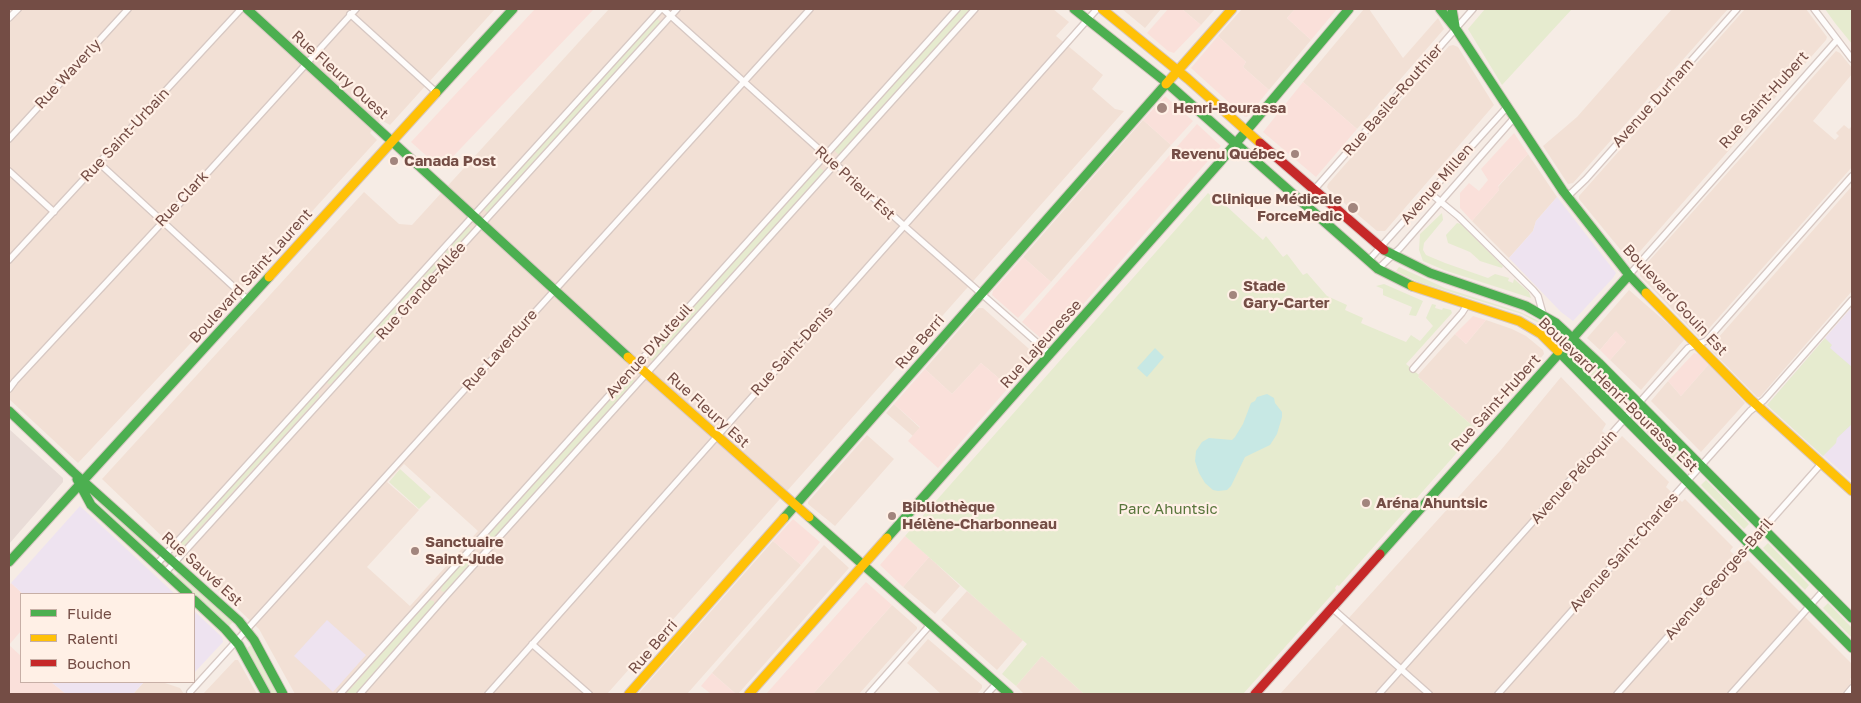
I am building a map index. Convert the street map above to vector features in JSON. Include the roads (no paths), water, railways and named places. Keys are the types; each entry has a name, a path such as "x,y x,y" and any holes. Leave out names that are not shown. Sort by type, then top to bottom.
{"main road":[{"name":"Rue Fleury Ouest","path":"247,9 392,142"},
{"name":"Boulevard Saint-Laurent","path":"9,562 513,9"},
{"name":"Boulevard Henri-Bourassa Est","path":"1074,9 1167,83 1378,270 1414,288 1511,318 1541,334 1852,648"},
{"name":"Boulevard Henri-Bourassa Est","path":"1102,9 1178,70 1380,248 1435,276 1514,302 1543,314 1556,323 1639,403 1852,618"},
{"name":"Rue Berri","path":"629,694 1232,9"},
{"name":"Rue Lajeunesse","path":"749,694 1235,144 1349,9"},
{"name":"Boulevard Gouin Est","path":"1440,9 1456,28 1567,197 1628,274 1757,405 1852,492"},
{"name":"Boulevard Gouin Est","path":"1452,9 1456,28"},
{"name":"Rue Fleury Est","path":"392,142 637,365 997,683 1007,694"},
{"name":"Rue Saint-Hubert","path":"1255,694 1628,274"},
{"path":"9,411 73,472 81,482"},
{"name":"Rue Sauvé Est","path":"81,482 166,554 246,629 283,694"},
{"name":"Rue Sauvé Est","path":"81,482 91,504 187,593"},
{"name":"Rue Sauvé Est","path":"195,601 236,641 266,694"}],"street":[{"path":"9,18 18,9"},
{"name":"Rue Waverly","path":"9,139 128,9"},
{"name":"Rue Saint-Urbain","path":"9,260 241,9"},
{"name":"Rue Clark","path":"9,390 15,381 356,9"},
{"name":"Rue Prieur Est","path":"662,9 1050,354"},
{"name":"Rue Grande-Allée","path":"156,565 662,9"},
{"name":"Rue Grande-Allée","path":"165,572 677,9"},
{"name":"Rue Laverdure","path":"190,692 810,9"},
{"name":"Avenue D'Auteuil","path":"340,694 957,9"},
{"name":"Avenue D'Auteuil","path":"360,694 646,373 975,9"},
{"name":"Rue Saint-Denis","path":"488,694 1097,9"},
{"name":"Rue Basile-Routhier","path":"1314,191 1473,9"},
{"name":"Avenue Durham","path":"1567,197 1580,185 1737,9"},
{"path":"1814,9 1852,59"},
{"path":"350,14 437,93"},
{"name":"Rue Saint-Hubert","path":"1628,274 1837,40"},
{"name":"Avenue Millen","path":"1368,261 1507,107"},
{"name":"Avenue Millen","path":"1378,270 1514,118"},
{"path":"99,163 248,300"},
{"path":"9,171 54,212"},
{"name":"Avenue Péloquin","path":"1379,694 1688,348 1706,341 1852,176"},
{"name":"Boulevard Henri-Bourassa Est","path":"1430,193 1458,216 1533,290 1538,296 1543,314"},
{"name":"Avenue Saint-Charles","path":"1498,694 1687,481 1757,405 1764,400 1852,300"},
{"path":"1413,369 1467,305"},
{"name":"Avenue Georges-Baril","path":"1616,694 1821,464"},
{"path":"1731,694 1824,590"},
{"path":"1332,608 1429,694"},
{"path":"869,694 930,625"},
{"path":"532,644 589,694"},
{"path":"987,694 997,683"},
{"path":"1847,694 1852,688"}],"water":[{"path":"1155,348 1164,357 1147,377 1137,368"},
{"path":"1267,394 1274,398 1275,403 1282,412 1277,434 1270,445 1245,457 1231,486 1227,490 1213,490 1205,483 1199,473 1195,461 1196,451 1202,442 1209,438 1232,440 1243,424 1251,403 1257,397"}],"place":[{"name":"Henri-Bourassa","path":"1162,108"},
{"name":"Revenu Québec","path":"1295,154"},
{"name":"Canada Post","path":"394,161"},
{"name":"Clinique Médicale ForceMedic","path":"1353,208"},
{"name":"Stade Gary-Carter","path":"1233,295"},
{"name":"Aréna Ahuntsic","path":"1366,503"},
{"name":"Bibliothèque Hélène-Charbonneau","path":"892,516"},
{"name":"Sanctuaire Saint-Jude","path":"415,551"}],"park label":[{"name":"Parc Ahuntsic","path":"1168,509"}]}
